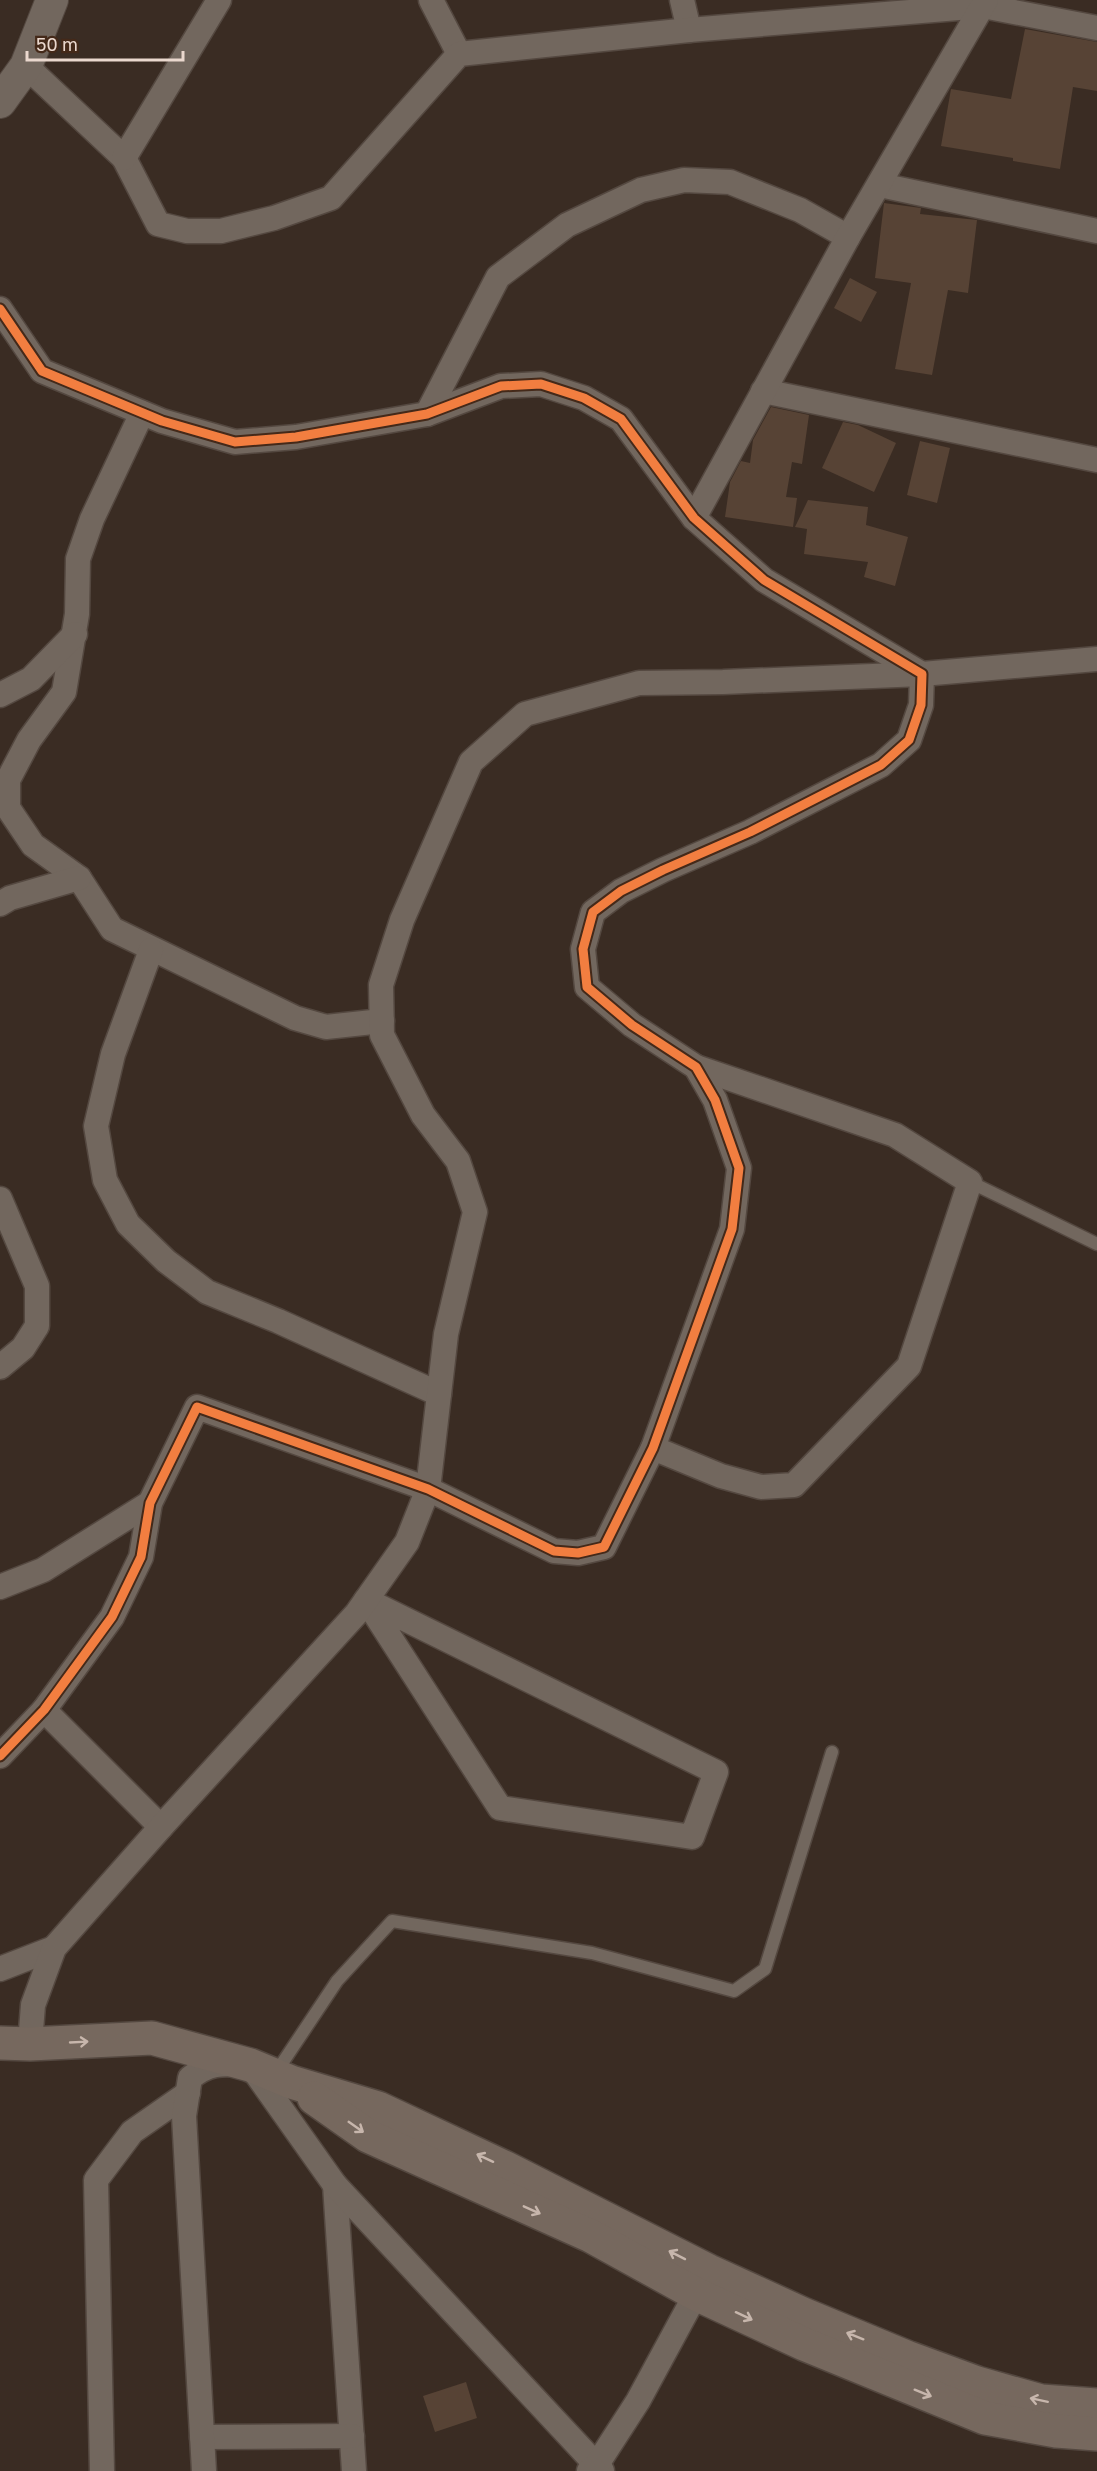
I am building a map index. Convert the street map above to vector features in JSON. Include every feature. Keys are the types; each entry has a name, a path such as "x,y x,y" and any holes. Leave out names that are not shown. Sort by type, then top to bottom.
{"main road":[{"path":"15,2044 152,2038 272,2074 368,2136 591,2236 703,2282 803,2314 977,2382 1041,2401 1097,2405"},
{"path":"703,2282 804,2344 985,2418 1056,2431 1097,2434"}],"street":[{"path":"0,102 26,66 52,0"},
{"path":"124,158 219,0"},
{"path":"431,0 459,54"},
{"path":"682,0 689,30"},
{"path":"26,66 124,158 158,224 187,231 220,231 274,218 331,198 459,54 985,3 1097,28"},
{"path":"694,518 848,237 985,3"},
{"path":"427,414 498,277 567,225 641,190 684,180 729,182 800,210 848,237"},
{"path":"880,185 1097,231"},
{"path":"0,309 42,371 142,413 235,442 296,437 427,414 501,386 541,384 584,398 621,419 694,518 764,580 922,674"},
{"path":"763,391 1097,459"},
{"path":"142,413 92,519 78,559 75,634 64,692 29,741 8,780 8,808 33,845 79,878 112,929 151,950 227,983 294,1017 326,1028 382,1021"},
{"path":"0,695 31,679 75,634"},
{"path":"15,2044 33,2005 54,1948 161,1827 357,1613 407,1542 428,1489 446,1334 475,1212 458,1161 423,1115 382,1035 381,985 402,920 471,762 525,714 639,683 922,674 1097,659"},
{"path":"653,1448 721,1476 761,1486 794,1485 909,1366 970,1182 894,1135 696,1067 632,1024 587,987 583,949 593,912 629,887 750,832 881,765 909,740 921,705 922,674"},
{"path":"0,904 10,898 79,878"},
{"path":"151,950 113,1054 96,1126 105,1180 128,1224 166,1261 207,1292 278,1321 440,1394"},
{"path":"0,1756 44,1710 112,1617 141,1557 150,1503 197,1407 428,1489 554,1551 578,1553 604,1547 653,1448 732,1229 739,1168 715,1100 696,1067"},
{"path":"0,1199 37,1286 37,1326 24,1348 0,1367"},
{"path":"0,1587 43,1570 150,1503"},
{"path":"366,1599 716,1772 692,1837 500,1808 366,1599"},
{"path":"44,1710 161,1827"},
{"path":"0,1969 54,1948"},
{"path":"204,2471 184,2116 190,2078 204,2067 224,2064 272,2074 335,2185 596,2469 638,2401 703,2282"},
{"path":"102,2471 96,2180 132,2132 188,2093"},
{"path":"335,2185 354,2471"},
{"path":"202,2437 352,2436"}],"lane":[{"path":"970,1182 1097,1244"},
{"path":"272,2074 337,1981 392,1921 592,1953 734,1991 765,1969 831,1752"}],"building":[{"path":"1025,29 1097,42 1097,91 1073,87 1060,169 1013,161 1013,158 941,146 951,89 1011,99"},
{"path":"884,203 921,208 920,214 977,220 968,293 948,290 932,375 895,369 911,283 875,278"},
{"path":"850,278 877,292 861,322 834,308"},
{"path":"771,407 809,415 802,464 792,462 786,497 797,498 793,527 725,517 730,482 741,461 750,463 753,440"},
{"path":"843,422 858,425 896,443 874,492 822,468"},
{"path":"920,441 950,448 937,503 907,495"},
{"path":"808,500 868,507 866,525 908,537 895,586 864,577 868,562 804,554 807,529 795,527"},
{"path":"466,2382 477,2418 435,2432 423,2396"}],"cycle path":[{"path":"0,309 42,371 162,421 235,442 296,437 427,414 501,386 541,384 584,398 621,419 694,518 764,580 922,674 921,705 909,740 881,765 750,832 621,891 593,912 583,949 587,987 632,1025 696,1067 715,1100 739,1168 732,1229 653,1448 604,1547 578,1553 554,1551 428,1489 197,1407 150,1503 141,1557 112,1617 44,1710 0,1756"}]}
